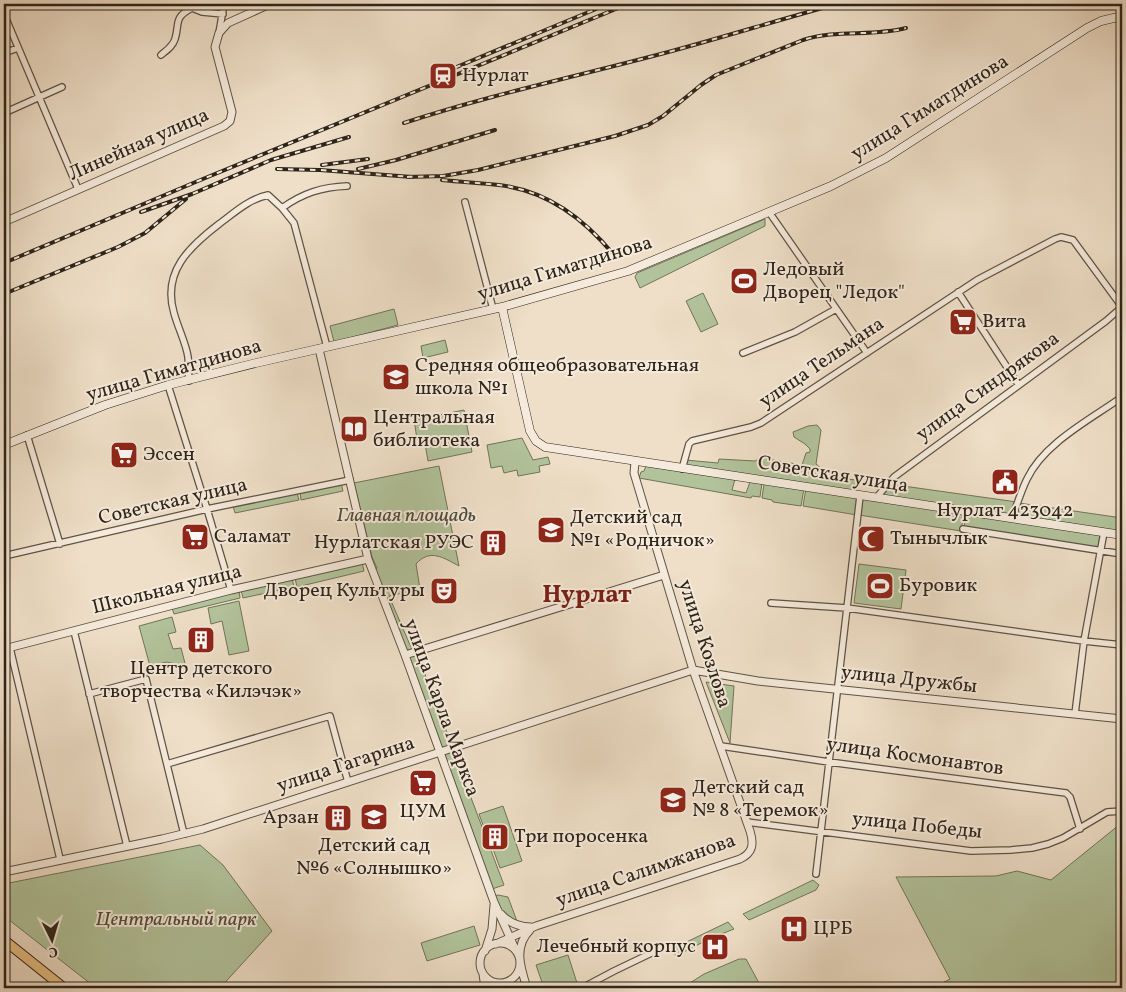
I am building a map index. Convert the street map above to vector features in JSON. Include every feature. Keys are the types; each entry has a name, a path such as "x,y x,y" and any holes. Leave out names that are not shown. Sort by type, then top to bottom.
{"main road":[{"name":"улица Гиматдинова","path":"4,445 112,402 168,385 493,310 628,271 864,170 897,151 1087,28 1101,21 1122,16"},
{"name":"Советская улица","path":"502,307 528,427 533,438 539,444 556,450 1122,535"},
{"path":"4,940 64,988"}],"street":[{"path":"182,4 210,14 223,14"},
{"path":"219,33 224,4"},
{"path":"219,33 228,23 270,4"},
{"path":"161,55 171,47 175,40 179,18 183,13 192,8"},
{"path":"4,14 78,189"},
{"name":"Линейная улица","path":"4,222 224,126 230,121 232,112 215,47 219,33"},
{"path":"4,53 18,48"},
{"path":"4,113 62,86"},
{"path":"282,208 313,191 333,186 347,186"},
{"path":"189,380 188,356 171,300 172,282 177,267 203,236 253,199 268,195 294,223 327,347"},
{"path":"465,202 493,310"},
{"path":"769,212 867,353"},
{"name":"улица Тельмана","path":"682,469 689,444 692,441 761,423 977,280 1055,239 1072,240 1122,307"},
{"path":"958,292 1018,384"},
{"name":"улица Синдрякова","path":"876,498 894,477 1106,321 1122,307"},
{"path":"743,354 795,332 836,309"},
{"name":"улица Карла Маркса","path":"319,349 368,559 405,654 497,910 516,951"},
{"path":"168,385 231,590"},
{"path":"1012,518 1028,478 1039,460 1061,440 1122,397"},
{"path":"27,435 60,544"},
{"name":"улица Козлова","path":"636,462 634,473 664,575 694,670 752,835"},
{"name":"Советская улица","path":"4,556 207,509 350,480"},
{"path":"816,874 860,496"},
{"path":"963,529 1122,554"},
{"path":"1075,714 1084,642 1104,532"},
{"name":"Школьная улица","path":"7,649 231,590 368,559"},
{"path":"405,654 664,575"},
{"path":"771,604 847,608 1084,642 1122,645"},
{"path":"74,631 127,846"},
{"path":"7,649 60,859"},
{"name":"улица Дружбы","path":"694,670 733,678 1122,719"},
{"name":"улица Гагарина","path":"4,872 184,834 694,670"},
{"path":"89,694 146,680 184,834"},
{"path":"167,764 330,716 348,782"},
{"name":"улица Космонавтов","path":"720,746 1066,793 1070,797 1080,829"},
{"name":"улица Победы","path":"747,822 971,851 1032,848 1063,838 1107,812 1122,811"},
{"name":"улица Салимжанова","path":"536,926 743,857 752,850 752,835"},
{"name":"улица Карла Маркса","path":"484,952 492,929 494,902"},
{"path":"497,910 513,924 522,927 536,926"},
{"path":"485,988 480,961 484,952 509,937 536,926"},
{"path":"482,971 486,977 494,982 508,987 518,972 522,942 528,932 536,926"},
{"path":"496,944 507,945 516,951 527,988"},
{"path":"582,988 614,971 666,946 662,948"},
{"path":"494,982 504,983 513,978"}],"green space":[{"path":"765,219 765,226 640,288 635,277 637,273"},
{"path":"703,293 718,324 701,332 686,301"},
{"path":"394,309 398,325 334,342 330,326"},
{"path":"445,340 448,352 423,358 421,346"},
{"path":"464,410 472,452 428,461 424,438 417,439 414,420"},
{"path":"817,425 821,430 816,464 823,470 824,477 857,480 856,493 683,468 685,460 718,463 719,459 755,461 764,456 767,459 802,465 806,453 810,452 810,449 794,437 793,432 808,426"},
{"path":"522,438 533,460 548,457 550,464 539,466 540,472 518,476 517,470 504,473 502,466 491,468 487,445"},
{"name":"Главная площадь","path":"439,466 459,566 437,556 427,556 416,564 420,589 389,596 414,651 406,653 374,570 377,568 372,557 354,483"},
{"path":"646,466 735,479 732,490 746,493 750,482 762,483 760,497 752,496 751,498 639,478"},
{"path":"341,483 343,491 301,500 300,492"},
{"path":"764,484 804,488 801,506 773,502 772,500 762,498"},
{"path":"889,484 1017,502 1011,517 878,497"},
{"path":"806,488 859,496 857,515 803,506"},
{"path":"297,493 299,500 235,513 233,506"},
{"path":"861,497 964,512 961,531 859,515"},
{"path":"1019,503 1122,518 1122,534 1014,517"},
{"path":"966,513 1102,533 1100,550 964,528"},
{"path":"362,562 364,571 297,587 295,578"},
{"name":"Буровик","path":"859,564 906,570 901,609 854,603"},
{"path":"292,578 294,587 243,598 241,590"},
{"path":"239,590 240,598 174,614 172,608"},
{"path":"239,601 249,651 229,655 222,621 211,624 208,608"},
{"path":"172,617 176,632 168,634 173,649 181,648 186,667 167,662 150,666 139,626"},
{"path":"417,653 452,746 441,750 407,656"},
{"path":"706,682 734,686 730,743"},
{"path":"453,750 504,885 492,889 442,754"},
{"path":"503,806 522,861 500,868 493,849 501,846 497,831 486,833 479,814"},
{"path":"1119,825 1122,829 1122,988 933,988 950,979 896,877 996,876 1017,871 1051,880"},
{"name":"Центральный парк","path":"200,845 223,865 272,931 220,988 96,988 4,916 4,884"},
{"path":"813,880 819,885 816,890 749,920 743,914"},
{"path":"494,896 508,897 518,924 504,915"},
{"path":"728,922 734,929 676,956 672,949"},
{"path":"474,926 480,945 427,961 421,943"},
{"path":"568,955 577,983 568,988 544,988 536,965"},
{"path":"739,959 746,959 759,983 759,988 682,988 704,974"}],"railway":[{"path":"435,76 608,4"},
{"path":"4,263 628,4"},
{"path":"404,123 470,103 672,51 837,4"},
{"path":"407,177 443,176 478,170 615,136 648,125 663,116 716,75 803,40 829,35 893,31 906,28"},
{"path":"358,169 396,160 495,130"},
{"path":"141,212 192,194 271,160 349,137"},
{"path":"322,165 368,159"},
{"path":"277,169 320,170 412,177"},
{"path":"442,180 499,185 533,193 564,209 590,230 614,255"},
{"path":"4,294 118,247 145,233 186,199"}],"place":[{"name":"Нурлат","path":"443,76"},
{"name":"Ледовый Дворец \"Ледок\"","path":"744,281"},
{"name":"Вита","path":"963,322"},
{"name":"Средняя общеобразовательная школа №1","path":"396,377"},
{"name":"Центральная библиотека","path":"354,429"},
{"name":"Эссен","path":"124,455"},
{"name":"Нурлат 423042","path":"1005,482"},
{"name":"Детский сад №1 «Родничок»","path":"551,530"},
{"name":"Саламат","path":"195,537"},
{"name":"Тынычлык","path":"871,539"},
{"name":"Нурлатская РУЭС","path":"493,543"},
{"name":"Буровик","path":"880,586"},
{"name":"Дворец Культуры","path":"444,591"},
{"name":"Центр детского творчества «Килэчэк»","path":"201,640"},
{"name":"ЦУМ","path":"423,783"},
{"name":"Детский сад № 8 «Теремок»","path":"673,800"},
{"name":"Детский сад №6 «Солнышко»","path":"374,817"},
{"name":"Арзан","path":"338,818"},
{"name":"Три поросенка","path":"495,837"},
{"name":"ЦРБ","path":"794,929"},
{"name":"Лечебный корпус","path":"715,947"}],"district":[{"name":"Нурлат","path":"587,595"}]}
